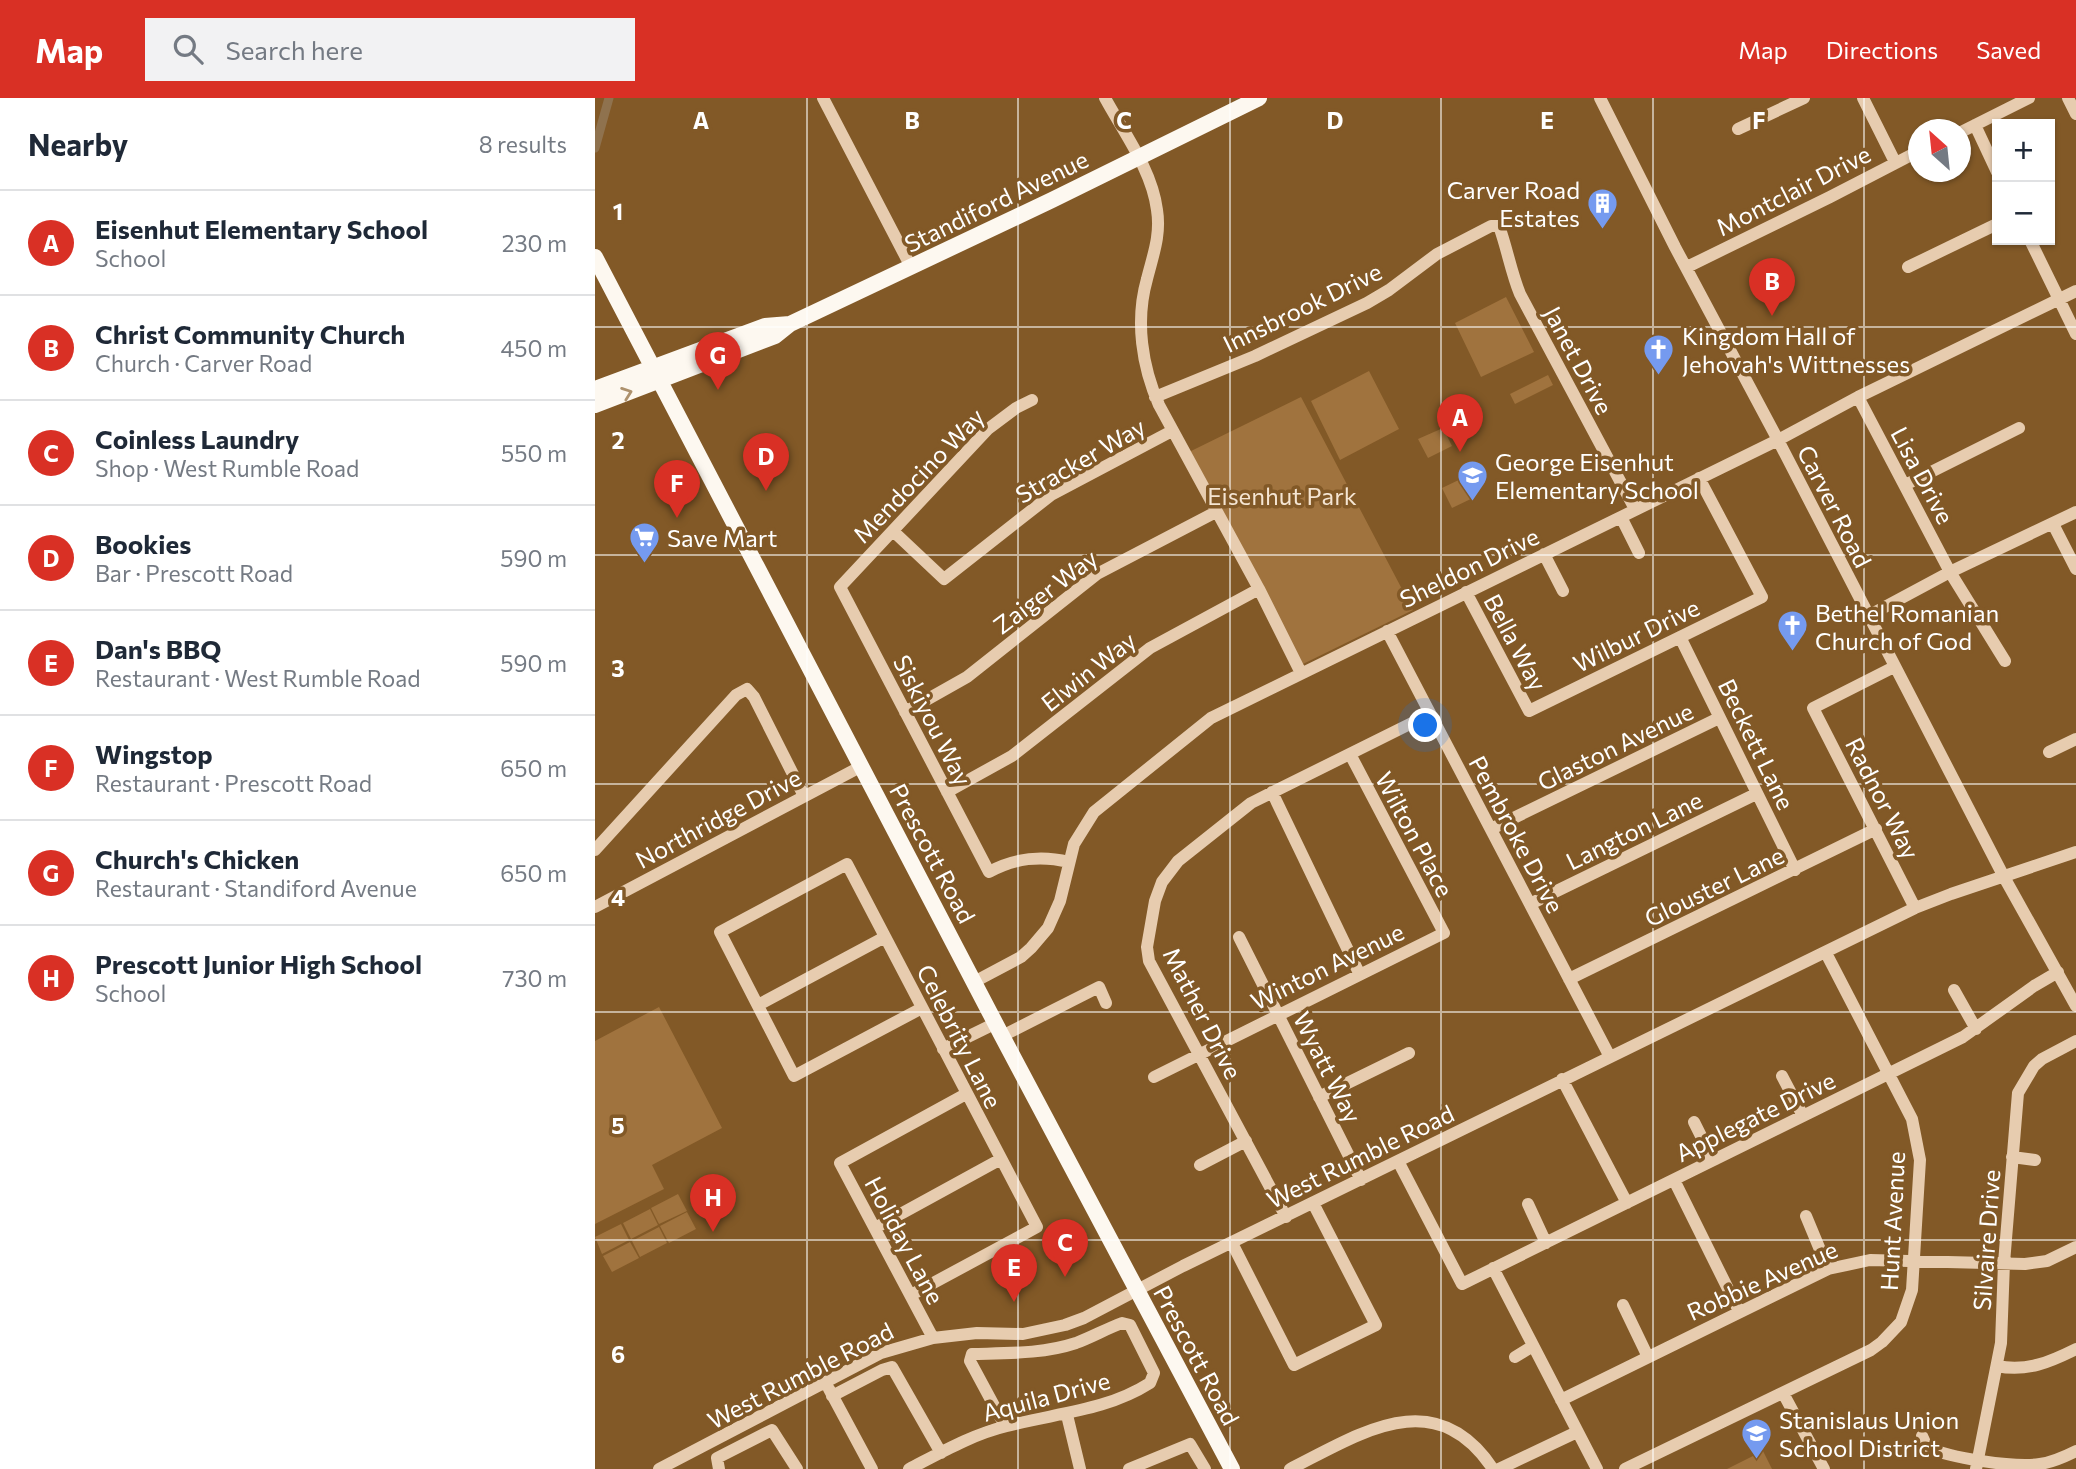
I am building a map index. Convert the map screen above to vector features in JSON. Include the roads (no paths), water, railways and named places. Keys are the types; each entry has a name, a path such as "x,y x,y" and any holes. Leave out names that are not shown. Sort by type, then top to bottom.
{"main road":[{"name":"Standiford Avenue","path":"595,389 656,374 775,336 790,324 1259,98"},
{"name":"Prescott Road","path":"595,257 1231,1469"},
{"name":"Standiford Avenue","path":"595,405 656,374"}],"street":[{"path":"823,98 911,267"},
{"path":"1105,98 1149,179 1158,211 1157,240 1141,310 1143,354 1155,397 1259,589 1301,673"},
{"name":"Carver Road","path":"1600,98 2004,877 2076,1006"},
{"path":"1738,129 1804,98"},
{"path":"1863,98 1895,162"},
{"path":"1971,127 2029,98"},
{"path":"2068,98 2076,114"},
{"path":"1975,125 1992,161"},
{"name":"Montclair Drive","path":"1686,267 1908,156"},
{"name":"Innsbrook Drive","path":"1155,397 1255,356 1367,303 1437,254 1491,226 1499,226"},
{"name":"Janet Drive","path":"1499,226 1520,294 1635,509"},
{"path":"1908,267 1992,227"},
{"path":"2032,245 2076,334"},
{"name":"Sheldon Drive","path":"974,982 1021,957 1041,938 1058,909 1069,862 1082,827 1106,800 1211,718 1778,440 1858,397 2076,290"},
{"name":"Lisa Drive","path":"1858,397 1949,572 2005,661"},
{"name":"Mendocino Way","path":"840,587 988,429 1016,408 1032,400"},
{"path":"1905,485 2019,428"},
{"name":"Stracker Way","path":"893,531 944,579 1051,495 1172,431"},
{"name":"Wilbur Drive","path":"1529,711 1762,597 1699,478"},
{"name":"Zaiger Way","path":"905,712 967,677 1097,574 1216,512"},
{"path":"1868,616 1949,572 2076,512"},
{"path":"1621,517 1639,553"},
{"path":"2053,524 2076,569"},
{"path":"1544,554 1563,591"},
{"name":"Siskiyou Way","path":"840,587 989,872 1011,861 1027,858 1069,862"},
{"name":"Elwin Way","path":"947,792 1012,757 1150,648 1259,589"},
{"name":"Bella Way","path":"1466,592 1529,711"},
{"name":"Pembroke Drive","path":"1387,631 1610,1057"},
{"name":"Beckett Lane","path":"1681,637 1795,870"},
{"name":"Radnor Way","path":"1894,667 1813,708 1915,908"},
{"path":"595,850 736,695 747,689 754,697 804,796"},
{"name":"Mather Drive","path":"1286,1217 1147,953 1155,901 1163,881 1178,861 1251,803 1430,714"},
{"name":"Glaston Avenue","path":"1491,829 1719,718"},
{"path":"2049,752 2076,739"},
{"name":"Wilton Place","path":"1350,754 1444,933"},
{"name":"Northridge Drive","path":"595,907 862,766"},
{"path":"1272,792 1359,973"},
{"name":"Langton Lane","path":"1530,904 1756,794"},
{"name":"Glouster Lane","path":"1569,979 1876,830"},
{"name":"West Rumble Road","path":"659,1469 829,1390 875,1356 933,1338 977,1333 1023,1334 1084,1318 1183,1266 1562,1079 1915,908 2076,852"},
{"name":"Celebrity Lane","path":"758,1005 720,932 848,864 1037,1227 911,1295"},
{"name":"Winton Avenue","path":"1154,1077 1277,1013 1444,933"},
{"path":"885,937 758,1005 794,1076 922,1008"},
{"name":"Wyatt Way","path":"1239,937 1361,1180"},
{"name":"Hunt Avenue","path":"1625,1469 1871,1350 1901,1322 1910,1301 1915,1261 1919,1148 1912,1119 1826,953"},
{"name":"Applegate Drive","path":"1398,1161 1462,1284 1976,1029 2034,986 2058,972"},
{"path":"943,1049 999,1030 1098,987 1107,1003"},
{"path":"1954,990 1976,1029"},
{"name":"Silvaire Drive","path":"1977,1464 2001,1343 2015,1106 2022,1082 2042,1059 2076,1041"},
{"path":"1319,1097 1409,1053"},
{"path":"1782,1076 1802,1114"},
{"path":"1562,1079 1627,1203"},
{"name":"Holiday Lane","path":"933,1338 840,1163 966,1094"},
{"path":"1694,1122 1713,1160"},
{"path":"1200,1165 1246,1141"},
{"path":"2012,1157 2035,1160"},
{"path":"875,1228 1001,1159"},
{"path":"1674,1180 1739,1311"},
{"path":"1232,1243 1294,1365 1375,1325 1313,1203"},
{"path":"1528,1204 1546,1242"},
{"path":"1806,1216 1828,1269"},
{"name":"Robbie Avenue","path":"1561,1399 1828,1269 1870,1260 2036,1263 2076,1247"},
{"path":"1493,1268 1597,1469"},
{"path":"1623,1306 1648,1357"},
{"name":"Aquila Drive","path":"909,1469 1005,1426 1067,1415 1122,1398 1143,1388 1154,1378 1152,1368 1130,1325 1118,1324 1073,1344 1053,1349 972,1354 970,1361 1005,1426"},
{"path":"1515,1357 1533,1346"},
{"path":"1997,1366 2015,1368 2041,1365 2076,1349"},
{"path":"872,1469 829,1390 892,1367 941,1453"},
{"path":"1783,1393 1824,1469"},
{"path":"1067,1415 1080,1469"},
{"path":"1299,1467 1375,1427 1414,1421 1454,1432 1476,1448 1493,1469"},
{"path":"718,1463 772,1430 797,1469"},
{"path":"1499,1469 1577,1432"},
{"path":"1922,1436 1927,1447 1977,1464 2038,1464 2076,1451"},
{"path":"1129,1469 1190,1444 1205,1469"}],"waterway":[{"path":"595,148 609,98"}],"place":[{"name":"Carver Road Estates","path":"1603,230"},
{"name":"Christ Community Church","path":"1772,316"},
{"name":"Kingdom Hall of Jehovah's Wittnesses","path":"1659,376"},
{"name":"Church's Chicken","path":"718,390"},
{"name":"Eisenhut Elementary School","path":"1460,452"},
{"name":"Bookies","path":"766,491"},
{"name":"George Eisenhut Elementary School","path":"1472,502"},
{"name":"Wingstop","path":"677,518"},
{"name":"Save Mart","path":"644,564"},
{"name":"Bethel Romanian Church of God","path":"1792,653"},
{"name":"Prescott Junior High School","path":"713,1232"},
{"name":"Coinless Laundry","path":"1065,1277"},
{"name":"Dan's BBQ","path":"1014,1302"},
{"name":"Stanislaus Union School District","path":"1756,1460"}],"park label":[{"name":"Eisenhut Park","path":"1282,495"}]}
